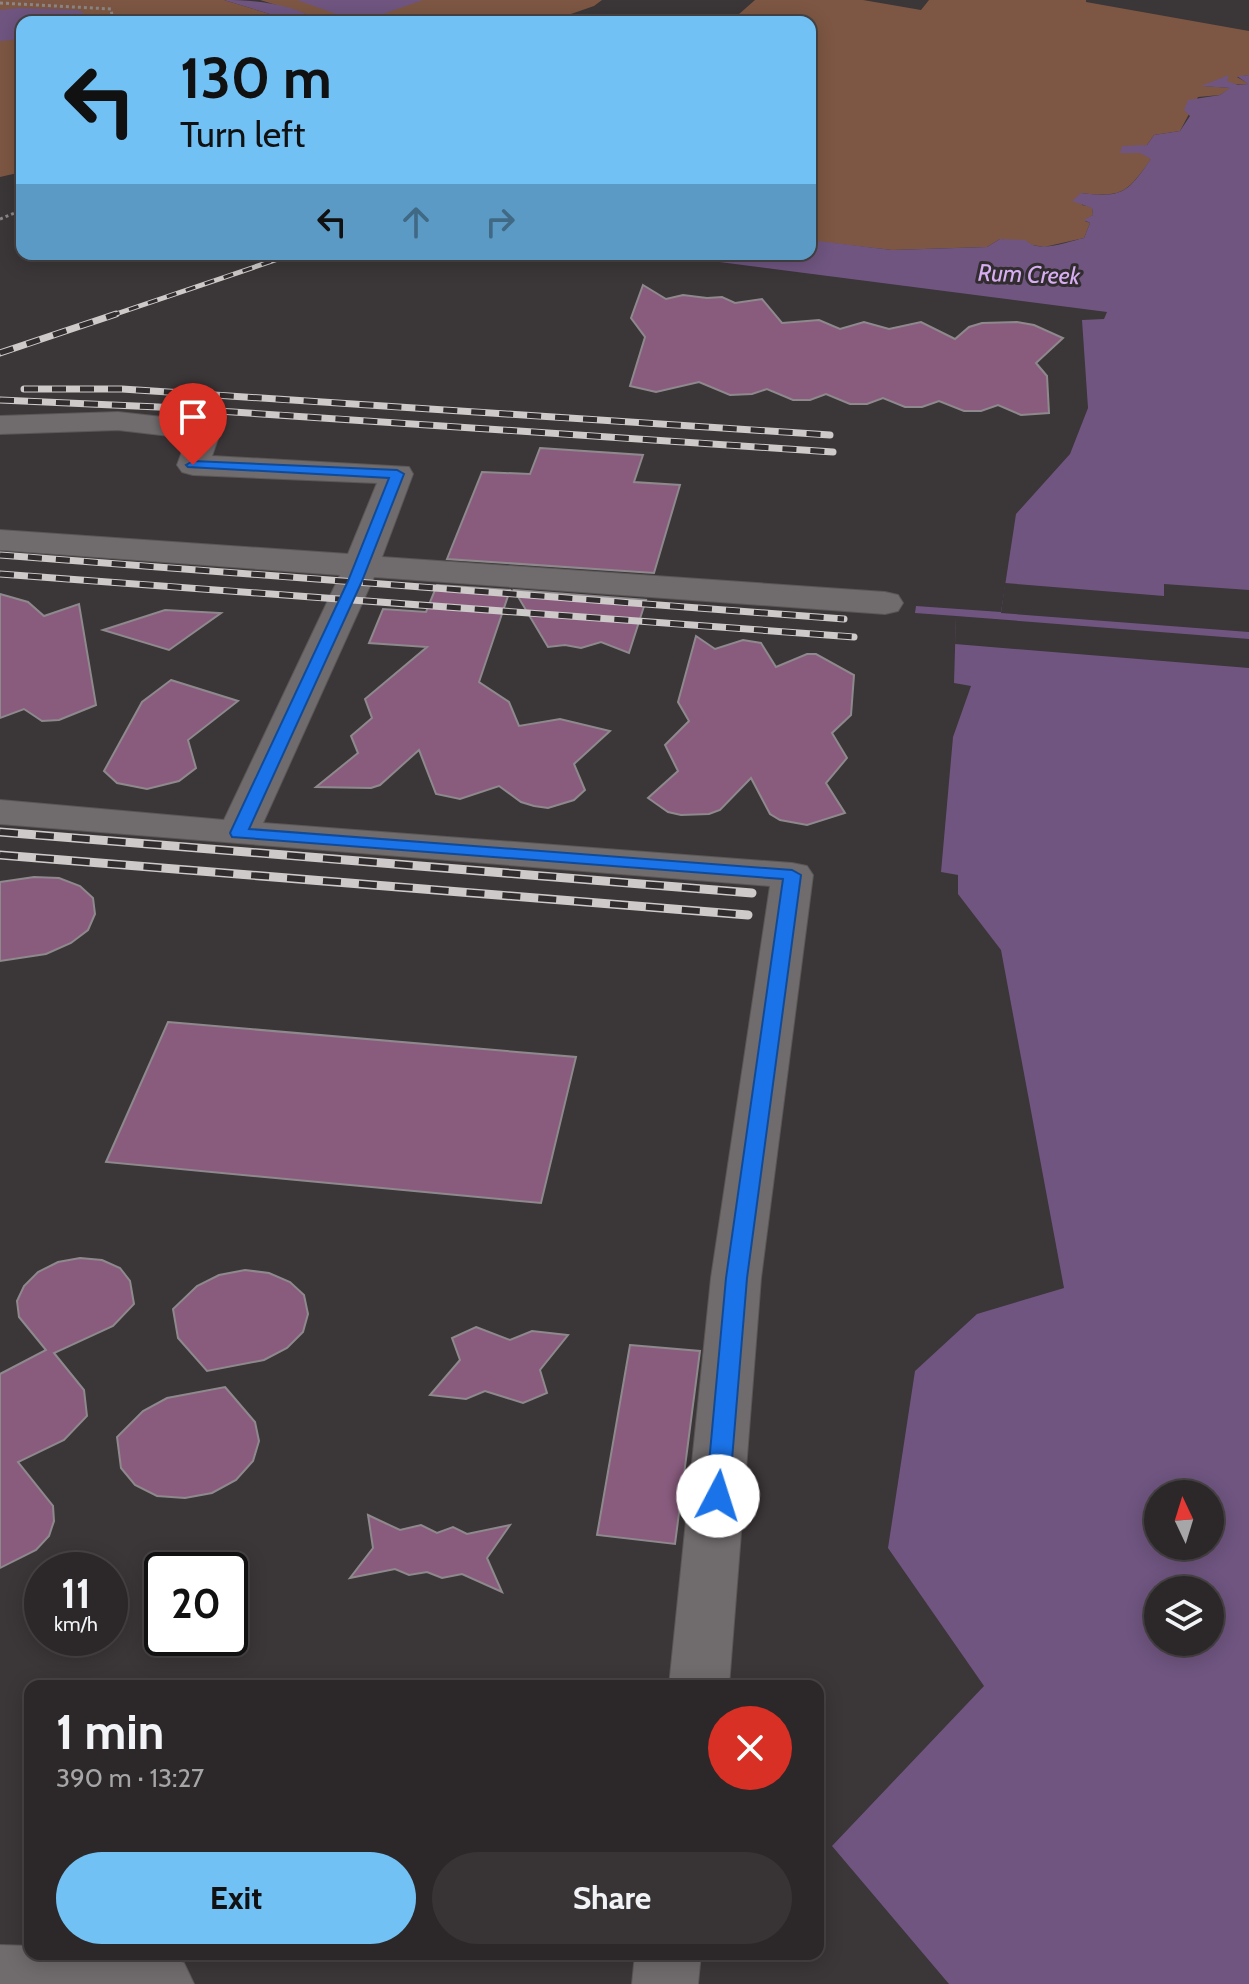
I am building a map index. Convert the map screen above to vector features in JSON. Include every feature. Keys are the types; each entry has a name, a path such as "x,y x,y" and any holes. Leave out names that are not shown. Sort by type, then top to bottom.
{"lane":[{"path":"0,425 118,421 205,430 193,465 397,474 360,566 238,833"},
{"path":"0,540 885,603"},
{"path":"0,812 792,875 736,1278 700,1680"},
{"path":"665,1984 667,1960"},
{"path":"0,1975 161,1984"}],"path":[{"path":"0,3 111,9 112,16"}],"shaded area":[{"path":"0,0 224,0 276,16 16,16 16,173 0,177"},
{"path":"260,0 602,0 565,16 312,16"},
{"path":"755,0 863,0 921,10 929,0 1086,0 1249,31 1249,75 1237,77 1249,84 1204,86 1231,88 1220,95 1198,97 1180,131 1154,135 1147,145 1121,153 1140,152 1152,158 1123,190 1107,194 1081,193 1082,205 1092,207 1093,215 1085,221 1090,223 1084,238 1044,247 1000,239 987,247 892,250 816,241 816,16 737,16"}],"water":[{"path":"224,0 274,4 310,16 276,16"},
{"path":"297,0 423,0 377,16 339,15"},
{"path":"0,10 77,10 83,12 83,16 16,16 16,40 0,41"},
{"name":"Rum Creek","path":"1229,75 1227,81 1238,85 1248,84 1237,76 1249,75 1249,1984 949,1984 832,1846 984,1686 888,1548 915,1371 977,1314 1064,1288 1001,950 958,894 958,875 941,872 953,737 971,686 954,683 956,616 915,613 916,606 1001,612 1016,514 1070,454 1088,408 1082,320 1104,319 1107,312 704,260 816,260 816,241 892,250 987,247 1000,239 1025,240 1046,247 1084,238 1090,223 1084,220 1093,215 1092,208 1072,201 1081,193 1106,195 1123,191 1151,159 1140,153 1120,153 1122,146 1147,145 1154,135 1180,131 1190,116 1184,110 1188,100 1220,95 1230,88 1201,86"}],"pier":[{"path":"1005,583 1164,596 1164,584 1249,590 1249,632 1001,613"},
{"path":"956,616 1249,639 1249,668 955,644"}],"building":[{"path":"643,285 666,299 683,295 722,297 735,303 762,299 782,323 819,320 840,329 864,322 889,329 921,322 955,339 969,327 982,323 1034,325 1063,338 1036,363 1047,376 1049,413 1021,415 998,405 981,411 964,411 939,401 922,407 905,407 883,398 867,404 850,404 826,394 810,400 793,400 767,389 752,394 730,395 699,382 656,392 630,386 645,337 631,318"},
{"path":"540,448 643,455 634,482 680,485 654,573 447,559 482,472 530,474"},
{"path":"437,585 510,590 479,682 509,702 519,726 560,719 610,731 574,764 585,790 574,800 548,808 534,806 521,802 499,786 460,799 436,794 419,750 380,785 371,788 316,787 358,753 351,736 372,718 365,699 427,647 369,643 383,609 426,612"},
{"path":"514,590 646,600 629,653 601,642 581,648 565,645 548,647"},
{"path":"0,594 28,602 44,616 79,604 96,705 59,720 42,721 24,709 0,718"},
{"path":"165,610 221,613 169,650 103,630"},
{"path":"696,636 715,649 743,640 761,643 776,667 807,654 816,654 854,675 851,715 832,733 847,758 826,783 845,813 807,825 780,820 770,814 751,778 720,810 709,814 668,812 648,798 678,771 665,745 689,721 678,702"},
{"path":"171,680 238,701 188,740 196,768 179,781 147,789 117,783 104,771 142,702"},
{"path":"34,877 59,878 80,886 93,898 95,914 88,930 71,943 46,954 0,961 0,882"},
{"path":"168,1022 576,1057 541,1203 106,1162"},
{"path":"80,1258 102,1260 120,1268 130,1281 134,1304 113,1326 54,1353 84,1390 87,1416 64,1440 18,1462 53,1506 54,1521 49,1536 36,1550 24,1552 24,1556 0,1568 0,1374 46,1350 19,1317 17,1301 24,1286 38,1272 58,1262"},
{"path":"245,1270 269,1273 290,1282 304,1295 308,1314 303,1332 287,1348 264,1360 207,1371 178,1338 173,1309 197,1286 219,1275"},
{"path":"476,1327 510,1340 532,1331 568,1335 540,1370 547,1393 523,1403 485,1391 466,1399 430,1395 460,1360 452,1338"},
{"path":"630,1345 700,1351 675,1544 597,1535"},
{"path":"225,1387 255,1422 259,1441 253,1461 236,1480 212,1493 185,1498 157,1496 135,1485 121,1468 117,1437 143,1411 167,1398"},
{"path":"368,1515 400,1530 421,1525 437,1533 453,1527 467,1534 510,1525 487,1558 502,1592 462,1574 442,1578 427,1572 409,1575 395,1569 350,1578 373,1548"}],"railway":[{"path":"110,316 275,260"},
{"path":"0,353 116,314"},
{"path":"24,389 122,389 830,435"},
{"path":"0,400 158,407 833,452"},
{"path":"0,555 844,619"},
{"path":"0,574 854,637"},
{"path":"0,832 752,893"},
{"path":"0,855 748,915"}],"route":[{"path":"193,465 397,474 355,581 238,833 792,875 736,1278 718,1496"}]}
